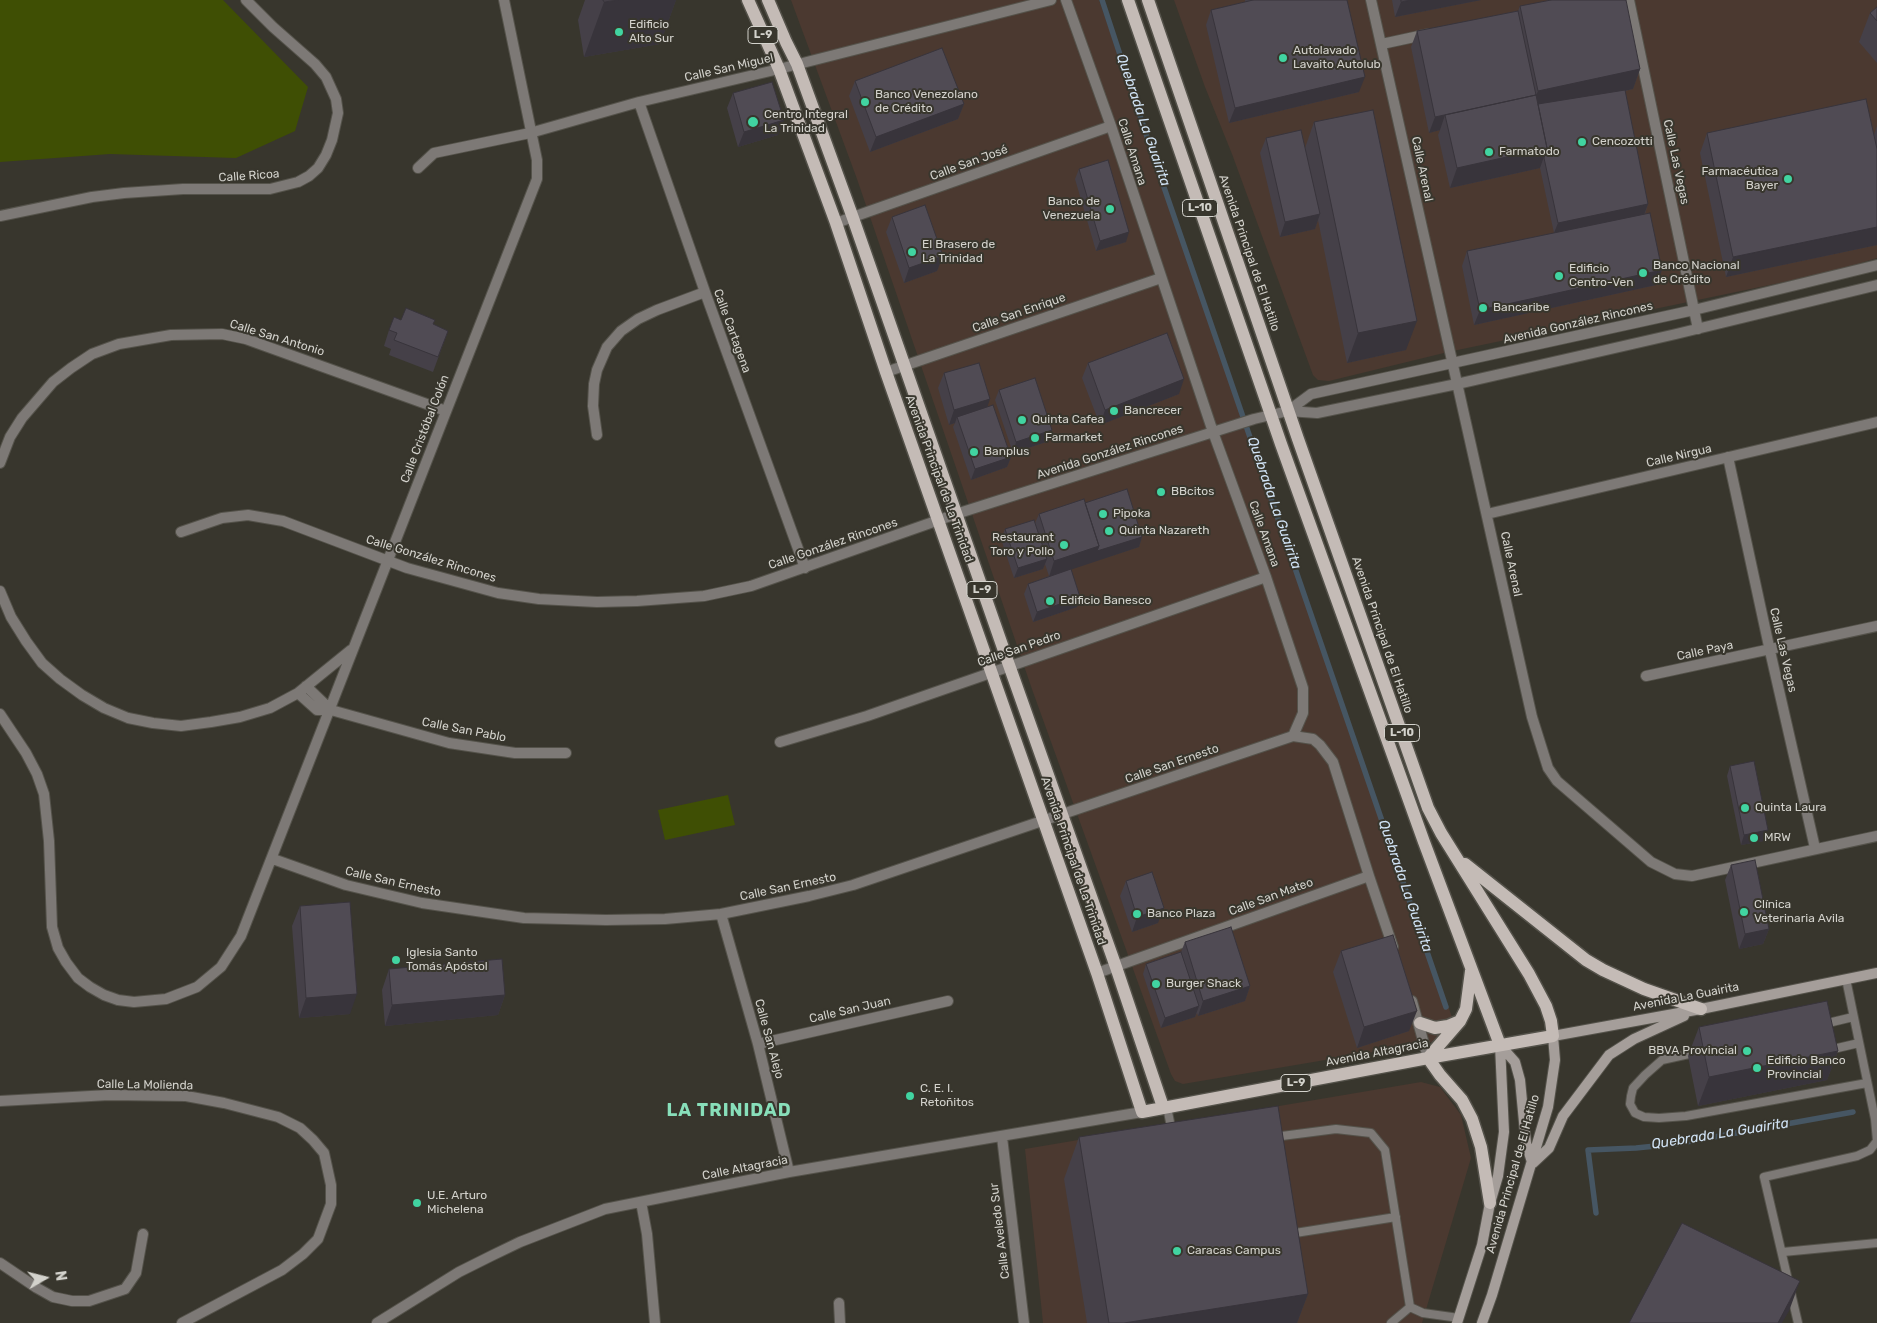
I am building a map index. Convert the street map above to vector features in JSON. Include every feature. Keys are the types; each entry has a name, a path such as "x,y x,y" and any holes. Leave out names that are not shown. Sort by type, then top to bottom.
{"main road":[{"name":"Avenida Principal de La Trinidad","path":"748,0 780,69 836,223 886,372 1097,973 1142,1112"},
{"name":"Avenida Principal de La Trinidad","path":"768,0 797,64 853,218 1165,1107"},
{"name":"Avenida Principal de El Hatillo","path":"1128,0 1270,415 1500,1045 1504,1132 1498,1176 1490,1202 1482,1245 1458,1321"},
{"name":"Avenida Principal de El Hatillo","path":"1148,0 1288,411 1428,808 1441,833 1529,974 1546,1006 1551,1021 1555,1060 1548,1108 1482,1323"},
{"name":"L-10","path":"1458,859 1586,960 1644,989 1701,1009"},
{"path":"1428,1058 1460,1021 1466,1009 1472,970"},
{"name":"Avenida La Guairita","path":"1500,1045 1701,1009 1877,973"},
{"path":"1500,1045 1515,1062 1520,1080 1526,1143 1532,1163 1549,1148 1564,1116 1608,1054 1634,1039 1701,1009"},
{"path":"1420,1024 1435,1028 1448,1026 1460,1021"},
{"name":"Avenida Altagracia","path":"1142,1112 1500,1045"},
{"name":"L-10","path":"1428,1058 1462,1100 1472,1119 1482,1147 1490,1202"}],"street":[{"name":"Calle Ricoa","path":"0,216 92,197 124,193 183,189 270,189 298,182 309,176 318,168 326,155 334,134 338,113 334,94 326,77 315,64 246,0"},
{"name":"Calle Cristóbal Colón","path":"0,714 26,753 37,774 44,794 49,841 52,927 58,948 78,978 104,995 118,1000 134,1002 166,999 197,987 210,978 232,953 242,936 273,859 311,755 331,710 352,648 537,179 537,160 504,0"},
{"name":"Calle San Miguel","path":"418,168 434,153 530,133 638,102 780,69 1051,0"},
{"name":"Calle Amana","path":"1066,0 1111,126 1161,278 1266,576 1303,688 1303,713 1293,736"},
{"name":"Calle Arenal","path":"1371,0 1532,717 1548,768 1557,782 1651,862 1676,874 1692,876 1877,836"},
{"name":"Calle Las Vegas","path":"1628,0 1698,329"},
{"path":"1382,44 1438,32"},
{"name":"Calle Cartagena","path":"638,102 805,568"},
{"name":"Calle San José","path":"836,223 1111,126"},
{"name":"Avenida González Rincones","path":"1288,411 1311,394 1694,310 1877,265"},
{"name":"Calle San Enrique","path":"886,372 1161,278"},
{"name":"Avenida González Rincones","path":"939,520 1254,419 1288,411 1318,413 1457,384 1698,329 1877,285"},
{"path":"597,436 593,406 594,384 596,370 607,346 621,331 638,319 705,292"},
{"name":"Calle San Antonio","path":"0,463 10,437 22,418 53,382 71,368 92,354 119,344 171,335 222,334 246,340 446,411"},
{"name":"Calle Nirgua","path":"1487,514 1877,422"},
{"name":"Calle Las Vegas","path":"1728,457 1815,848"},
{"name":"Calle González Rincones","path":"182,532 222,518 248,515 283,521 387,561 498,593 597,602 704,596 752,586 939,520"},
{"name":"Calle San Pedro","path":"780,742 866,716 1266,576"},
{"path":"0,591 16,625 42,663 60,679 82,695 128,718 153,723 181,726 240,718 270,708 302,690 352,648"},
{"name":"Calle Paya","path":"1646,676 1770,651 1877,626"},
{"path":"302,690 317,710 331,710"},
{"name":"Calle San Pablo","path":"331,710 449,743 515,753 566,753"},
{"path":"1293,736 1313,740 1320,744 1334,762 1369,876 1398,959"},
{"name":"Calle San Ernesto","path":"273,859 346,885 422,903 524,918 636,920 721,914 852,885 1293,736"},
{"name":"Calle San Mateo","path":"1097,973 1369,876"},
{"name":"Calle San Alejo","path":"721,914 758,1044 789,1172"},
{"path":"1407,986 1420,1024 1428,1058"},
{"name":"Calle San Juan","path":"758,1044 948,1000"},
{"name":"Calle La Molienda","path":"0,1101 109,1096 186,1096 239,1106 278,1117 300,1128 324,1153 331,1185 332,1204 318,1240 282,1270 182,1323"},
{"name":"Calle Altagracia","path":"377,1323 459,1272 520,1242 605,1209 789,1172 1142,1112"},
{"name":"Calle Aveledo Sur","path":"1002,1136 1024,1323"},
{"path":"641,1202 647,1234 655,1323"},
{"path":"0,1262 53,1297 72,1301 89,1301 125,1289 136,1273 143,1234"},
{"path":"838,1303 840,1323"}],"lane":[{"path":"1798,1323 1764,1177 1857,1156 1870,1150 1877,1141 1846,980"},
{"path":"1815,1025 1853,1017"},
{"path":"1821,1052 1859,1043"},
{"path":"1710,1049 1662,1060 1633,1088 1630,1104 1635,1113 1644,1117 1659,1118 1686,1116 1867,1083"},
{"path":"1165,1107 1174,1142"},
{"path":"1261,1138 1336,1129 1370,1133 1385,1150 1410,1307"},
{"path":"1281,1236 1396,1217"},
{"path":"1783,1252 1877,1243"},
{"path":"1410,1307 1424,1313 1458,1321"},
{"path":"1391,1323 1410,1307"}],"shaded area":[{"path":"791,0 1099,0 1159,168 1454,1023 1438,1041 1183,1084 1175,1081 1033,692 857,179"},
{"path":"1174,0 1877,0 1877,258 1832,272 1448,352 1329,381 1318,380 1313,375"},
{"path":"1421,1082 1440,1087 1461,1115 1471,1158 1422,1323 1043,1323 1025,1149"}],"green space":[{"path":"0,0 223,0 308,87 295,131 236,158 110,154 0,162"},
{"path":"728,795 735,825 665,840 658,810"}],"building":[{"path":"603,0 619,0 604,2"},
{"name":"Autolavado Lavaito Autolub","path":"1253,0 1347,0 1365,77 1235,108 1211,10"},
{"path":"1551,0 1626,0 1640,69 1538,91 1520,6"},
{"path":"1877,7 1877,21 1870,13"},
{"path":"1518,11 1536,95 1435,117 1417,31"},
{"path":"942,48 964,104 876,137 855,81"},
{"path":"772,82 784,120 744,132 733,93"},
{"name":"Cencozotti","path":"1625,90 1648,204 1558,223 1544,158 1547,148 1538,104"},
{"path":"1536,95 1547,148 1457,168 1445,115"},
{"name":"Farmacéutica Bayer","path":"1866,99 1877,149 1877,227 1733,257 1707,133"},
{"path":"1373,110 1417,321 1358,333 1314,122"},
{"path":"1301,130 1320,214 1285,222 1266,138"},
{"path":"1108,160 1129,232 1100,241 1079,169"},
{"path":"925,205 943,256 909,268 892,217"},
{"name":"Edificio Centro-Ven","path":"1650,213 1662,270 1480,310 1467,251"},
{"path":"406,308 435,320 433,324 448,331 438,357 394,340 397,333 389,330 394,317 401,320"},
{"path":"1167,333 1184,379 1105,410 1088,363"},
{"path":"979,363 990,399 954,410 944,373"},
{"name":"Quinta Cafea","path":"1035,378 1052,430 1016,442 999,390"},
{"path":"993,405 1011,457 975,469 957,417"},
{"name":"Quinta Nazareth","path":"1127,489 1142,537 1097,551 1099,546 1085,503"},
{"path":"1084,499 1099,546 1054,561 1039,514"},
{"path":"1034,520 1047,559 1018,568 1005,529"},
{"name":"Edificio Banesco","path":"1071,569 1080,597 1037,612 1028,584"},
{"name":"Quinta Laura","path":"1754,761 1768,830 1744,835 1730,766"},
{"path":"1755,860 1769,929 1745,934 1731,865"},
{"path":"1152,872 1164,908 1137,917 1126,881"},
{"path":"350,902 357,994 306,998 300,906"},
{"path":"1231,927 1250,986 1203,1001 1185,942"},
{"path":"1393,935 1417,1011 1364,1027 1341,951"},
{"path":"1181,952 1199,1006 1165,1018 1146,964"},
{"path":"502,959 505,995 392,1005 389,969"},
{"path":"1827,1001 1838,1051 1709,1077 1699,1027"},
{"name":"Caracas Campus","path":"1278,1106 1308,1294 1124,1323 1109,1323 1079,1137"},
{"path":"1682,1223 1800,1281 1778,1323 1629,1323"}],"waterway":[{"name":"Quebrada La Guairita","path":"1102,0 1156,164 1446,1007"},
{"name":"Quebrada La Guairita","path":"1596,1213 1588,1150 1675,1144 1853,1112"}],"place":[{"name":"Edificio Alto Sur","path":"619,32"},
{"name":"Autolavado Lavaito Autolub","path":"1283,58"},
{"name":"Banco Venezolano de Crédito","path":"865,102"},
{"name":"Centro Integral La Trinidad","path":"753,122"},
{"name":"Cencozotti","path":"1582,142"},
{"name":"Farmatodo","path":"1489,152"},
{"name":"Farmacéutica Bayer","path":"1788,179"},
{"name":"Banco de Venezuela","path":"1110,209"},
{"name":"El Brasero de La Trinidad","path":"912,252"},
{"name":"Banco Nacional de Crédito","path":"1643,273"},
{"name":"Edificio Centro-Ven","path":"1559,276"},
{"name":"Bancaribe","path":"1483,308"},
{"name":"Bancrecer","path":"1114,411"},
{"name":"Quinta Cafea","path":"1022,420"},
{"name":"Farmarket","path":"1035,438"},
{"name":"Banplus","path":"974,452"},
{"name":"BBcitos","path":"1161,492"},
{"name":"Pipoka","path":"1103,514"},
{"name":"Quinta Nazareth","path":"1109,531"},
{"name":"Restaurant Toro y Pollo","path":"1064,545"},
{"name":"Edificio Banesco","path":"1050,601"},
{"name":"Quinta Laura","path":"1745,808"},
{"name":"MRW","path":"1754,838"},
{"name":"Clínica Veterinaria Avila","path":"1744,912"},
{"name":"Banco Plaza","path":"1137,914"},
{"name":"Iglesia Santo Tomás Apóstol","path":"396,960"},
{"name":"Burger Shack","path":"1156,984"},
{"name":"BBVA Provincial","path":"1747,1051"},
{"name":"Edificio Banco Provincial","path":"1757,1068"},
{"name":"C. E. I. Retoñitos","path":"910,1096"},
{"name":"U.E. Arturo Michelena","path":"417,1203"},
{"name":"Caracas Campus","path":"1177,1251"}],"district":[{"name":"LA TRINIDAD","path":"729,1111"}]}
